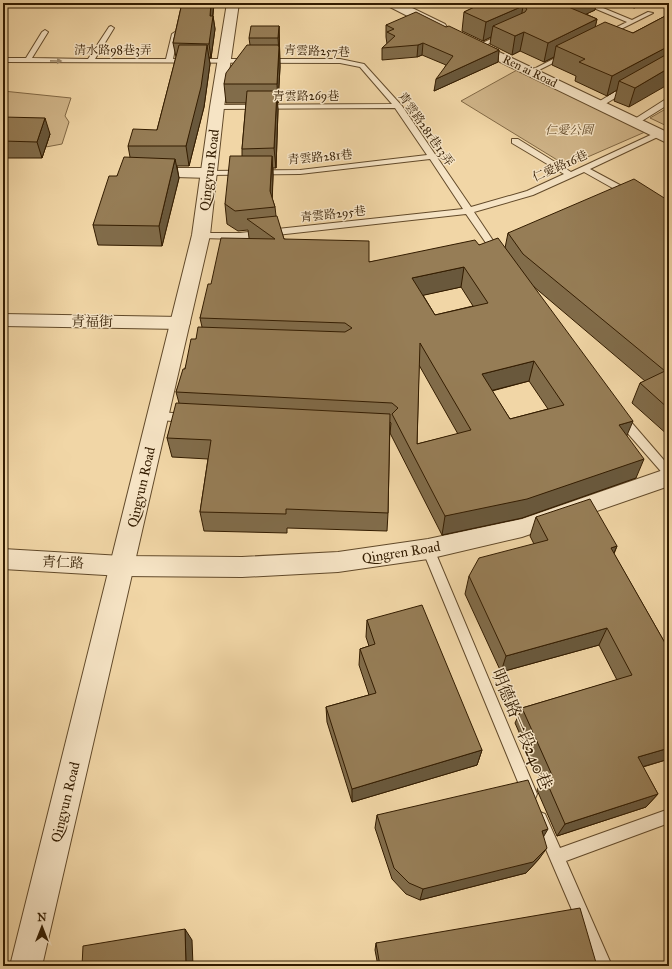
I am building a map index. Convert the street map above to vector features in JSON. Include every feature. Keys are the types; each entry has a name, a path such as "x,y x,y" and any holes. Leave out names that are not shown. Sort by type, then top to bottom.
{"street":[{"name":"Qingyun Road","path":"26,966 158,416 180,335 201,235 223,62 233,3"},
{"name":"Ren ai Road","path":"392,3 664,137"},
{"path":"130,172 210,173"},
{"name":"青福街","path":"3,320 180,335"},
{"name":"Qingren Road","path":"122,566 242,567 338,562 428,549 522,528 669,477"},
{"name":"青仁路","path":"3,559 122,566"}],"lane":[{"path":"585,3 632,22"},
{"path":"598,38 650,13"},
{"path":"90,61 111,28"},
{"path":"479,46 512,31"},
{"path":"28,60 45,32"},
{"path":"169,61 175,34"},
{"path":"532,72 572,52"},
{"name":"清水路98巷3弄","path":"3,60 223,62"},
{"name":"青雲路257巷","path":"223,62 340,61 362,64"},
{"name":"青雲路281巷13弄","path":"362,64 396,106 467,211 504,262"},
{"path":"599,104 637,83"},
{"path":"634,122 669,101"},
{"name":"青雲路269巷","path":"217,107 396,106"},
{"name":"仁愛路16巷","path":"467,211 530,193 664,137"},
{"path":"515,141 571,175"},
{"name":"青雲路281巷","path":"210,173 300,172 431,157"},
{"path":"585,169 637,198"},
{"name":"青雲路295巷","path":"201,235 240,236 467,211"},
{"path":"613,408 669,473"},
{"path":"158,416 197,418"},
{"name":"明德路一段240巷","path":"428,549 556,857 604,966"},
{"path":"556,857 669,816"}],"green space":[{"name":"仁愛公園","path":"517,70 645,132 567,166 461,101"},
{"path":"3,91 71,98 65,116 69,122 62,144 46,147 50,134 3,133"},
{"path":"669,107 669,127 650,118"}],"building":[{"path":"182,3 211,3 210,16 213,16 209,44 173,43"},
{"path":"483,3 574,3 566,6 597,19 548,43 524,32 515,36 493,26 525,12 527,9 523,6 486,22 464,12"},
{"path":"416,12 499,50 436,79 453,56 423,43 418,45 382,48 395,36 387,32 394,29 386,25"},
{"path":"669,14 669,46 612,76 579,62 585,59 556,46 605,22 633,33"},
{"path":"251,26 279,26 278,38 249,38"},
{"path":"179,45 207,45 201,87 186,146 128,146 133,129 157,130"},
{"path":"247,45 278,45 277,84 224,84 226,73"},
{"path":"669,53 669,68 635,88 619,81"},
{"path":"247,91 277,91 274,148 242,149"},
{"path":"3,117 45,118 37,142 3,141"},
{"path":"230,156 272,156 270,191 275,207 235,211 225,204"},
{"path":"124,157 175,159 159,226 93,225 109,176 117,176"},
{"path":"634,179 669,201 669,409 640,383 665,371 523,254 508,233"},
{"path":"277,216 284,239 369,241 369,262 475,240 479,245 498,238 633,421 619,425 644,459 527,499 445,516 392,414 398,408 392,403 176,392 183,369 185,369 191,339 196,339 198,327 345,332 352,328 345,323 200,318 208,284 211,284 221,238 275,239 247,219","holes":["464,267 488,303 435,315 412,278","420,343 471,430 417,444","534,361 564,405 510,419 482,374"]},
{"path":"176,403 390,414 388,513 286,509 286,514 200,512 211,440 167,438"},
{"path":"590,499 617,546 611,548 669,650 669,748 638,757 658,794 565,824 544,776 552,775 522,708 632,675 607,628 506,656 469,576 479,558 548,540 536,517"},
{"path":"422,605 482,750 352,789 326,707 376,693 360,649 375,644 367,620"},
{"path":"528,780 548,829 542,831 547,848 533,862 423,889 409,883 394,868 377,815"},
{"path":"580,908 597,966 380,966 376,943"},
{"path":"185,929 186,966 82,966 83,946"}]}
